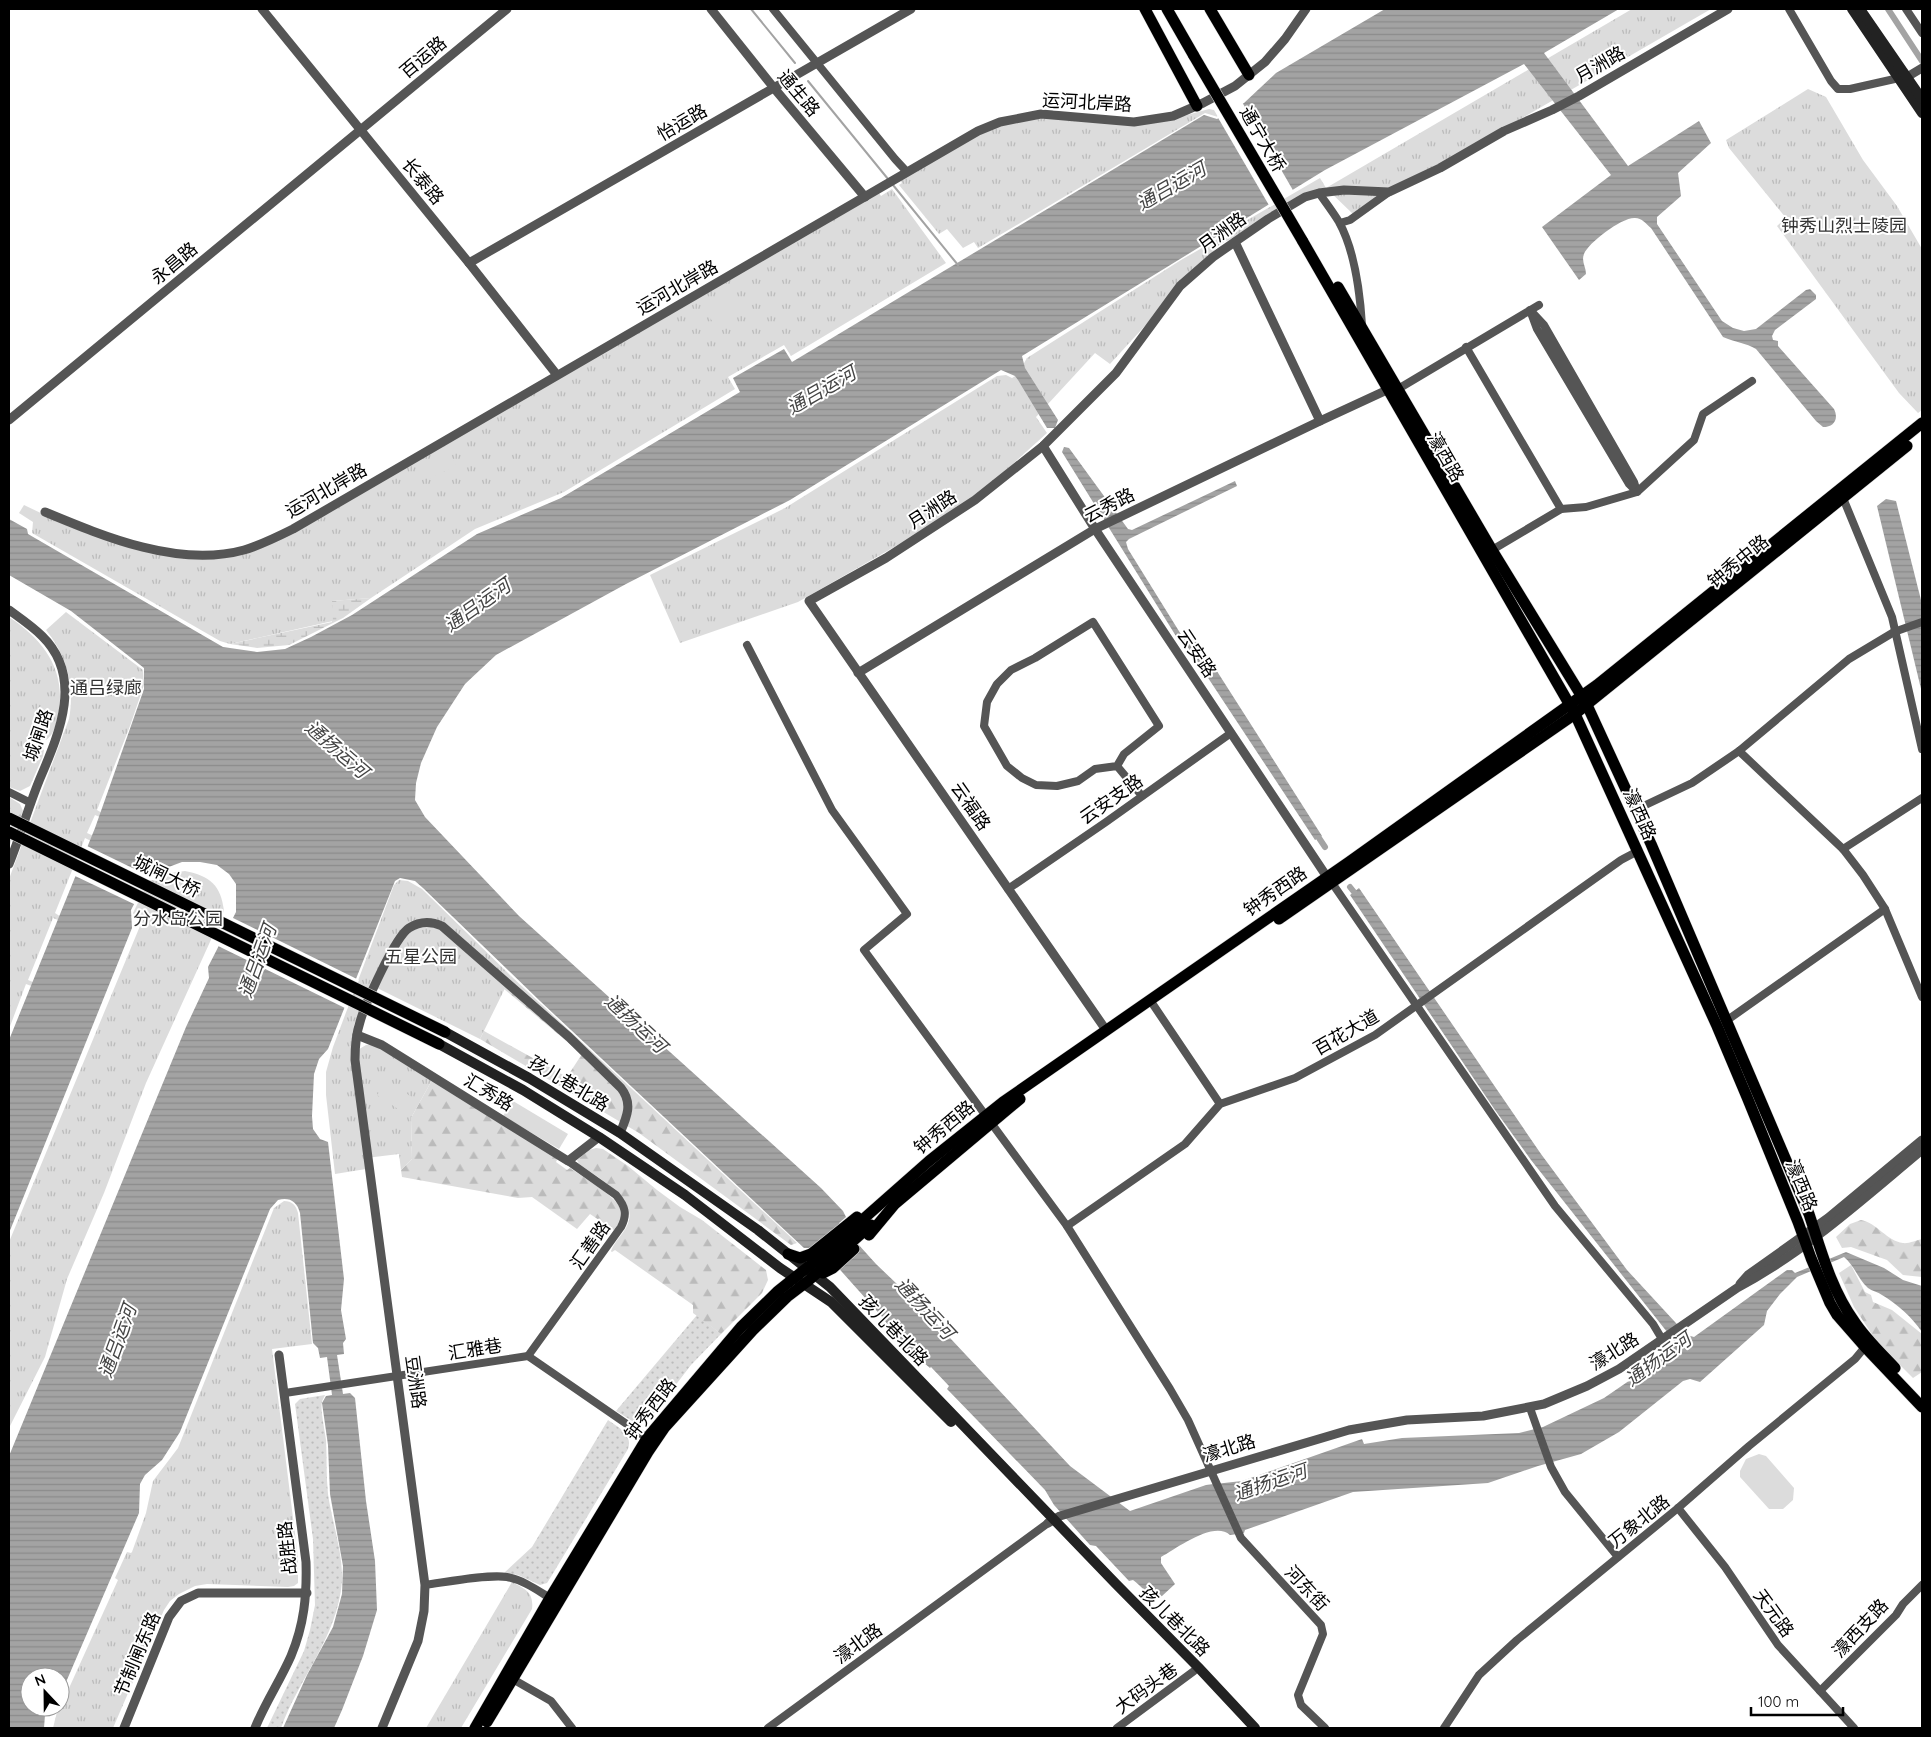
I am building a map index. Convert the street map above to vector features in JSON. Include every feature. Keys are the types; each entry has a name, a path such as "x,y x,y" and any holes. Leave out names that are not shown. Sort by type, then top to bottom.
{"main road":[{"path":"1145,9 1197,106"},
{"path":"1167,9 1197,54"},
{"path":"1175,9 1197,54"},
{"path":"1210,9 1250,75"},
{"path":"1852,9 1875,37 1903,78 1922,113"},
{"path":"1860,9 1875,37"},
{"name":"通宁大桥","path":"1197,54 1305,238"},
{"path":"1903,78 1922,99"},
{"name":"濠西路","path":"1305,238 1362,329 1392,390 1584,701 1635,810 1726,1021 1815,1232 1841,1300 1862,1333 1922,1396"},
{"name":"濠西路","path":"1305,238 1573,710 1638,851 1747,1098 1819,1280 1837,1315 1865,1348 1922,1407"},
{"name":"钟秀中路","path":"1573,710 1922,423"},
{"name":"钟秀中路","path":"1584,701 1843,498 1922,433"},
{"name":"钟秀西路","path":"989,1118 1007,1108 1152,1003 1573,710"},
{"name":"城闸大桥","path":"9,818 445,1032"},
{"name":"城闸大桥","path":"9,832 439,1044"},
{"name":"钟秀西路","path":"475,1728 509,1677 665,1427 753,1330 810,1277 828,1256 891,1201 929,1161 1106,1030 1152,1003"},
{"name":"孩儿巷北路","path":"445,1032 529,1078 620,1133 758,1230 788,1254 831,1302 1054,1520 1248,1728"},
{"name":"孩儿巷北路","path":"439,1044 523,1090 599,1137 685,1195 794,1278"},
{"path":"810,1277 828,1256 851,1236"},
{"path":"788,1254 800,1258 811,1254 828,1256"},
{"name":"钟秀西路","path":"484,1728 550,1598 647,1438 741,1327 794,1278 810,1277"},
{"name":"孩儿巷北路","path":"810,1277 857,1315 1255,1728"}],"street":[{"name":"长泰路","path":"262,9 469,263 557,375"},
{"name":"百运路","path":"360,131 507,9"},
{"name":"通生路","path":"711,9 865,197"},
{"path":"773,9 895,159 905,174"},
{"name":"怡运路","path":"469,263 911,9"},
{"name":"月洲路","path":"809,601 886,558 971,503 1043,446 1116,373 1180,286 1213,257 1235,242 1305,197 1344,190 1389,192 1440,168 1504,131 1579,96 1728,9"},
{"path":"1789,9 1831,82 1838,89 1850,89 1903,78 1922,68"},
{"path":"1906,9 1922,33"},
{"name":"运河北岸路","path":"46,512 96,533 127,543 167,551 220,554 243,550 265,542 293,529 978,131 1000,122 1041,114 1134,122 1173,116 1235,86 1250,75 1265,62 1285,39 1302,10"},
{"name":"永昌路","path":"9,420 360,131"},
{"path":"1340,223 1350,220 1389,192"},
{"path":"1319,194 1340,223 1352,257 1361,303 1362,329"},
{"path":"1235,242 1320,421"},
{"path":"1392,390 1539,305"},
{"path":"1530,310 1544,325 1634,482 1637,492"},
{"path":"1466,347 1561,509"},
{"path":"1492,550 1561,509 1586,507 1637,492 1694,440 1703,414 1752,381"},
{"name":"云秀路","path":"858,673 1095,529 1320,421 1392,390"},
{"name":"云安路","path":"1043,446 1095,529 1330,880"},
{"path":"1843,498 1892,617 1922,750"},
{"name":"云福路","path":"809,601 1106,1030"},
{"name":"城闸路","path":"9,610 43,636 58,659 66,698 63,719 10,860"},
{"path":"1093,622 1158,726 1124,754 1117,766 1095,769 1078,781 1057,786 1036,785 1022,778 1007,766 984,726 986,702 997,684 1011,670 1035,658 1093,622"},
{"path":"1635,810 1692,783 1739,751 1849,659 1894,632 1922,622"},
{"name":"河东街","path":"747,645 832,810 907,914 864,950 1067,1226 1188,1420 1241,1538 1321,1625 1323,1634 1298,1695 1301,1705 1325,1728"},
{"name":"云安支路","path":"1008,889 1231,732"},
{"path":"1739,751 1843,849 1864,875 1885,909 1922,997"},
{"path":"1117,766 1142,796"},
{"path":"9,792 31,803"},
{"path":"1843,849 1922,798"},
{"name":"百花大道","path":"1067,1226 1185,1144 1220,1104 1295,1078 1375,1035 1621,860 1638,851"},
{"path":"1330,880 1555,1206 1664,1338"},
{"path":"1726,1021 1885,909"},
{"name":"豆洲路","path":"382,1728 418,1642 424,1611 425,1585 399,1376 355,1060 360,1022 375,986 403,933 416,924 424,922 437,924 446,929 569,1037 621,1088 628,1098 629,1109 620,1133"},
{"path":"1152,1003 1220,1104"},
{"name":"汇秀路","path":"357,1035 382,1045 568,1161"},
{"path":"568,1161 599,1137"},
{"name":"濠北路","path":"1815,1232 1922,1140"},
{"name":"濠北路","path":"768,1728 1054,1520 1211,1470 1349,1430 1407,1420 1483,1416 1530,1408 1587,1386 1618,1369 1737,1288 1748,1275 1804,1240 1922,1150"},
{"name":"汇善路","path":"528,1356 625,1219 626,1211 616,1195 568,1161"},
{"name":"万象北路","path":"1444,1728 1479,1675 1517,1640 1678,1508 1865,1348"},
{"name":"战胜路","path":"255,1728 264,1706 290,1656 301,1627 307,1593 306,1562 280,1355"},
{"name":"汇雅巷","path":"285,1393 528,1356 647,1438"},
{"path":"1530,1408 1551,1467 1564,1492 1618,1557"},
{"name":"天元路","path":"1678,1508 1724,1567 1778,1645 1854,1728"},
{"path":"425,1585 494,1576 507,1577 518,1580 550,1598"},
{"name":"濠西支路","path":"1820,1691 1896,1615 1903,1604 1922,1585"},
{"name":"节制闸东路","path":"124,1728 169,1617 181,1600 198,1593 307,1593"},
{"name":"大码头巷","path":"1116,1728 1194,1671"},
{"path":"509,1677 551,1701 572,1728"}],"green space":[{"path":"1632,9 1711,9 1354,215 1326,188"},
{"name":"钟秀山烈士陵园","path":"1808,89 1826,97 1863,160 1897,206 1922,249 1922,410 1918,413 1899,393 1777,226 1786,218 1729,148 1726,140"},
{"path":"1209,109 1214,110 1218,117 1205,113 978,248 974,242 963,248 947,229 939,234 899,185 902,183 900,180 981,133 1002,124 1043,118 1176,118"},
{"path":"1320,178 1326,188 1291,200 1237,236 1219,245 1110,364 1095,353 1036,417 1047,433 966,506 798,602 680,643 650,575 785,508 997,376 1006,375 1012,378 1025,370 1023,365 1027,358 1181,260"},
{"path":"892,189 946,263 791,356 784,345 728,377 735,389 564,492 475,529 371,598 332,601 333,621 230,644 220,641 32,533 33,522 19,513 24,505 70,527 192,557 257,549 879,193 881,196"},
{"path":"731,293 742,308 717,327 706,313"},
{"path":"447,449 456,465 428,480 419,465"},
{"path":"371,598 343,618 289,645 257,648 230,644 332,622 331,601"},
{"name":"通吕绿廊","path":"66,612 143,670 144,685 97,810 102,813 104,819 95,815 87,833 96,837 91,841 85,838 55,913 61,917 63,922 53,918 28,980 40,985 34,987 26,984 9,1029 9,879 69,719 71,695 68,672 59,650 46,630"},
{"path":"9,617 22,626 43,647 56,671 60,700 54,729 46,740 41,739 38,745 44,750 43,756 30,786 20,791 9,787"},
{"path":"9,797 20,804 23,811 9,847"},
{"name":"分水岛公园","path":"185,871 208,879 213,883 220,894 224,911 146,1083 104,1193 67,1279 45,1357 9,1428 9,1242 140,926 133,913 149,880 163,881 171,873"},
{"name":"五星公园","path":"399,880 408,881 422,889 511,976 480,1039 371,985 354,1025 351,1054 366,1045 373,1044 432,1080 411,1118 412,1159 401,1170 399,1154 366,1158 366,1169 335,1174 326,1095 326,1072 333,1047 394,885"},
{"path":"511,976 797,1243 791,1245 639,1133 480,1039 484,1031 567,1077 582,1054 504,989"},
{"path":"388,1080 414,1099 404,1113 377,1095"},
{"path":"432,1080 558,1158 556,1162 567,1170 570,1168 608,1194 620,1206 622,1212 621,1219 614,1230 590,1214 577,1229 532,1197 518,1198 402,1177 401,1170 412,1159 411,1118"},
{"path":"513,1101 568,1134 559,1149 503,1116"},
{"path":"603,1149 628,1166 657,1190 702,1220 766,1270 768,1280 762,1293 721,1334 693,1313 693,1305 615,1250 611,1251 628,1224 629,1211 620,1195 579,1164 577,1160 589,1150"},
{"path":"284,1201 289,1202 293,1204 298,1213 312,1344 272,1349 298,1558 298,1583 288,1587 207,1584 195,1586 179,1594 170,1601 164,1610 113,1728 53,1728 56,1717 70,1717 70,1686 118,1580 115,1578 127,1552 132,1552 146,1513 153,1481 178,1448 274,1208"},
{"path":"1861,1220 1897,1242 1907,1243 1922,1239 1922,1277 1903,1275 1887,1260 1851,1247 1842,1248 1836,1237 1850,1224"},
{"path":"1851,1265 1865,1292 1871,1295 1873,1302 1892,1310 1922,1334 1922,1372 1913,1378 1877,1342 1854,1307 1839,1273"},
{"path":"697,1315 721,1334 691,1365 648,1421 637,1424 616,1411"},
{"path":"325,1395 322,1401 322,1410 326,1440 328,1494 342,1570 339,1601 326,1638 281,1728 267,1728 304,1651 315,1605 313,1539 295,1404 300,1399"},
{"path":"608,1420 627,1435 629,1439 628,1449 547,1583 540,1585 518,1575 504,1573 532,1547"},
{"path":"1759,1454 1766,1456 1794,1488 1793,1500 1783,1509 1769,1509 1740,1477 1740,1471 1746,1459"},
{"path":"512,1582 528,1592 532,1599 532,1609 461,1728 426,1728"}],"water":[{"path":"1385,9 1619,9 1544,53 1628,166 1699,121 1711,143 1678,173 1681,196 1657,217 1657,224 1722,321 1733,328 1744,331 1756,329 1806,290 1810,289 1816,295 1816,299 1775,330 1772,336 1773,340 1778,341 1778,346 1834,409 1835,422 1830,426 1823,427 1756,349 1723,337 1651,228 1642,220 1635,218 1622,222 1614,226 1592,244 1583,257 1586,274 1579,280 1542,227 1611,175 1524,64 1325,170 1022,356 1025,368 1058,420 1055,428 1047,428 1015,376 1001,370 790,500 626,584 496,655 465,684 437,727 421,763 416,783 415,800 425,817 519,916 821,1188 843,1211 846,1217 839,1223 876,1264 921,1307 1070,1466 1130,1511 1206,1485 1242,1481 1362,1439 1364,1444 1402,1438 1519,1433 1543,1427 1604,1398 1671,1352 1675,1342 1531,1160 1495,1110 1350,895 1359,888 1541,1154 1627,1270 1687,1335 1694,1337 1787,1270 1792,1270 1795,1273 1846,1252 1884,1268 1903,1280 1922,1286 1922,1332 1914,1321 1899,1307 1868,1288 1844,1257 1797,1277 1767,1311 1764,1325 1700,1382 1690,1379 1683,1381 1619,1432 1581,1454 1488,1483 1353,1492 1245,1530 1244,1533 1230,1535 1223,1531 1215,1531 1205,1533 1161,1557 1161,1563 1175,1584 1162,1596 1155,1599 1133,1580 1129,1581 1096,1546 1090,1545 1054,1505 1045,1490 947,1389 949,1386 931,1367 896,1339 884,1319 817,1244 810,1248 804,1248 540,1001 423,888 415,881 400,878 395,881 328,1049 319,1059 314,1074 313,1129 320,1139 328,1142 344,1279 341,1310 346,1339 343,1343 344,1354 337,1355 343,1394 350,1393 355,1398 366,1501 375,1561 377,1610 363,1656 334,1728 283,1728 307,1675 333,1627 342,1594 343,1566 330,1494 328,1445 322,1403 326,1396 332,1395 327,1357 320,1358 318,1348 313,1343 299,1209 295,1203 286,1199 278,1200 270,1209 180,1432 162,1460 145,1475 140,1484 139,1513 70,1673 70,1667 20,1667 20,1717 45,1717 44,1728 9,1728 9,1456 186,1027 209,978 208,967 236,912 236,884 229,874 217,865 200,862 182,862 150,874 131,910 132,928 9,1233 9,1040 95,828 144,689 144,668 71,611 9,575 9,519 27,529 28,534 223,647 257,652 285,649 352,615 477,534 561,498 740,392 733,378 784,349 792,362 1204,115 1217,119 1244,103 1276,73"},
{"path":"1064,447 1069,448 1128,529 1132,530 1235,481 1237,486 1126,542 1128,549 1182,636 1199,643 1322,836 1315,840 1187,646 1179,641 1062,452"},
{"path":"1886,499 1896,501 1922,604 1922,693 1877,506"}],"pier":[{"path":"1242,102 1294,192 1270,207 1217,116"},
{"path":"85,845 151,877 136,905 73,875"},
{"path":"231,917 359,980 347,1009 216,945"}],"waterway":[{"path":"751,9 795,63"},
{"path":"1888,9 1922,61"},
{"path":"808,81 888,179"},
{"path":"893,185 958,265"},
{"path":"1319,838 1325,847"},
{"path":"1350,887 1354,892"}],"water label":[{"name":"通吕运河","path":"1171,186"},
{"name":"通吕运河","path":"821,390"},
{"name":"通吕运河","path":"477,605"},
{"name":"通扬运河","path":"337,749"},
{"name":"通吕运河","path":"257,961"},
{"name":"通扬运河","path":"636,1023"},
{"name":"通扬运河","path":"925,1308"},
{"name":"通吕运河","path":"117,1341"},
{"name":"通扬运河","path":"1658,1359"},
{"name":"通扬运河","path":"1270,1482"}]}
